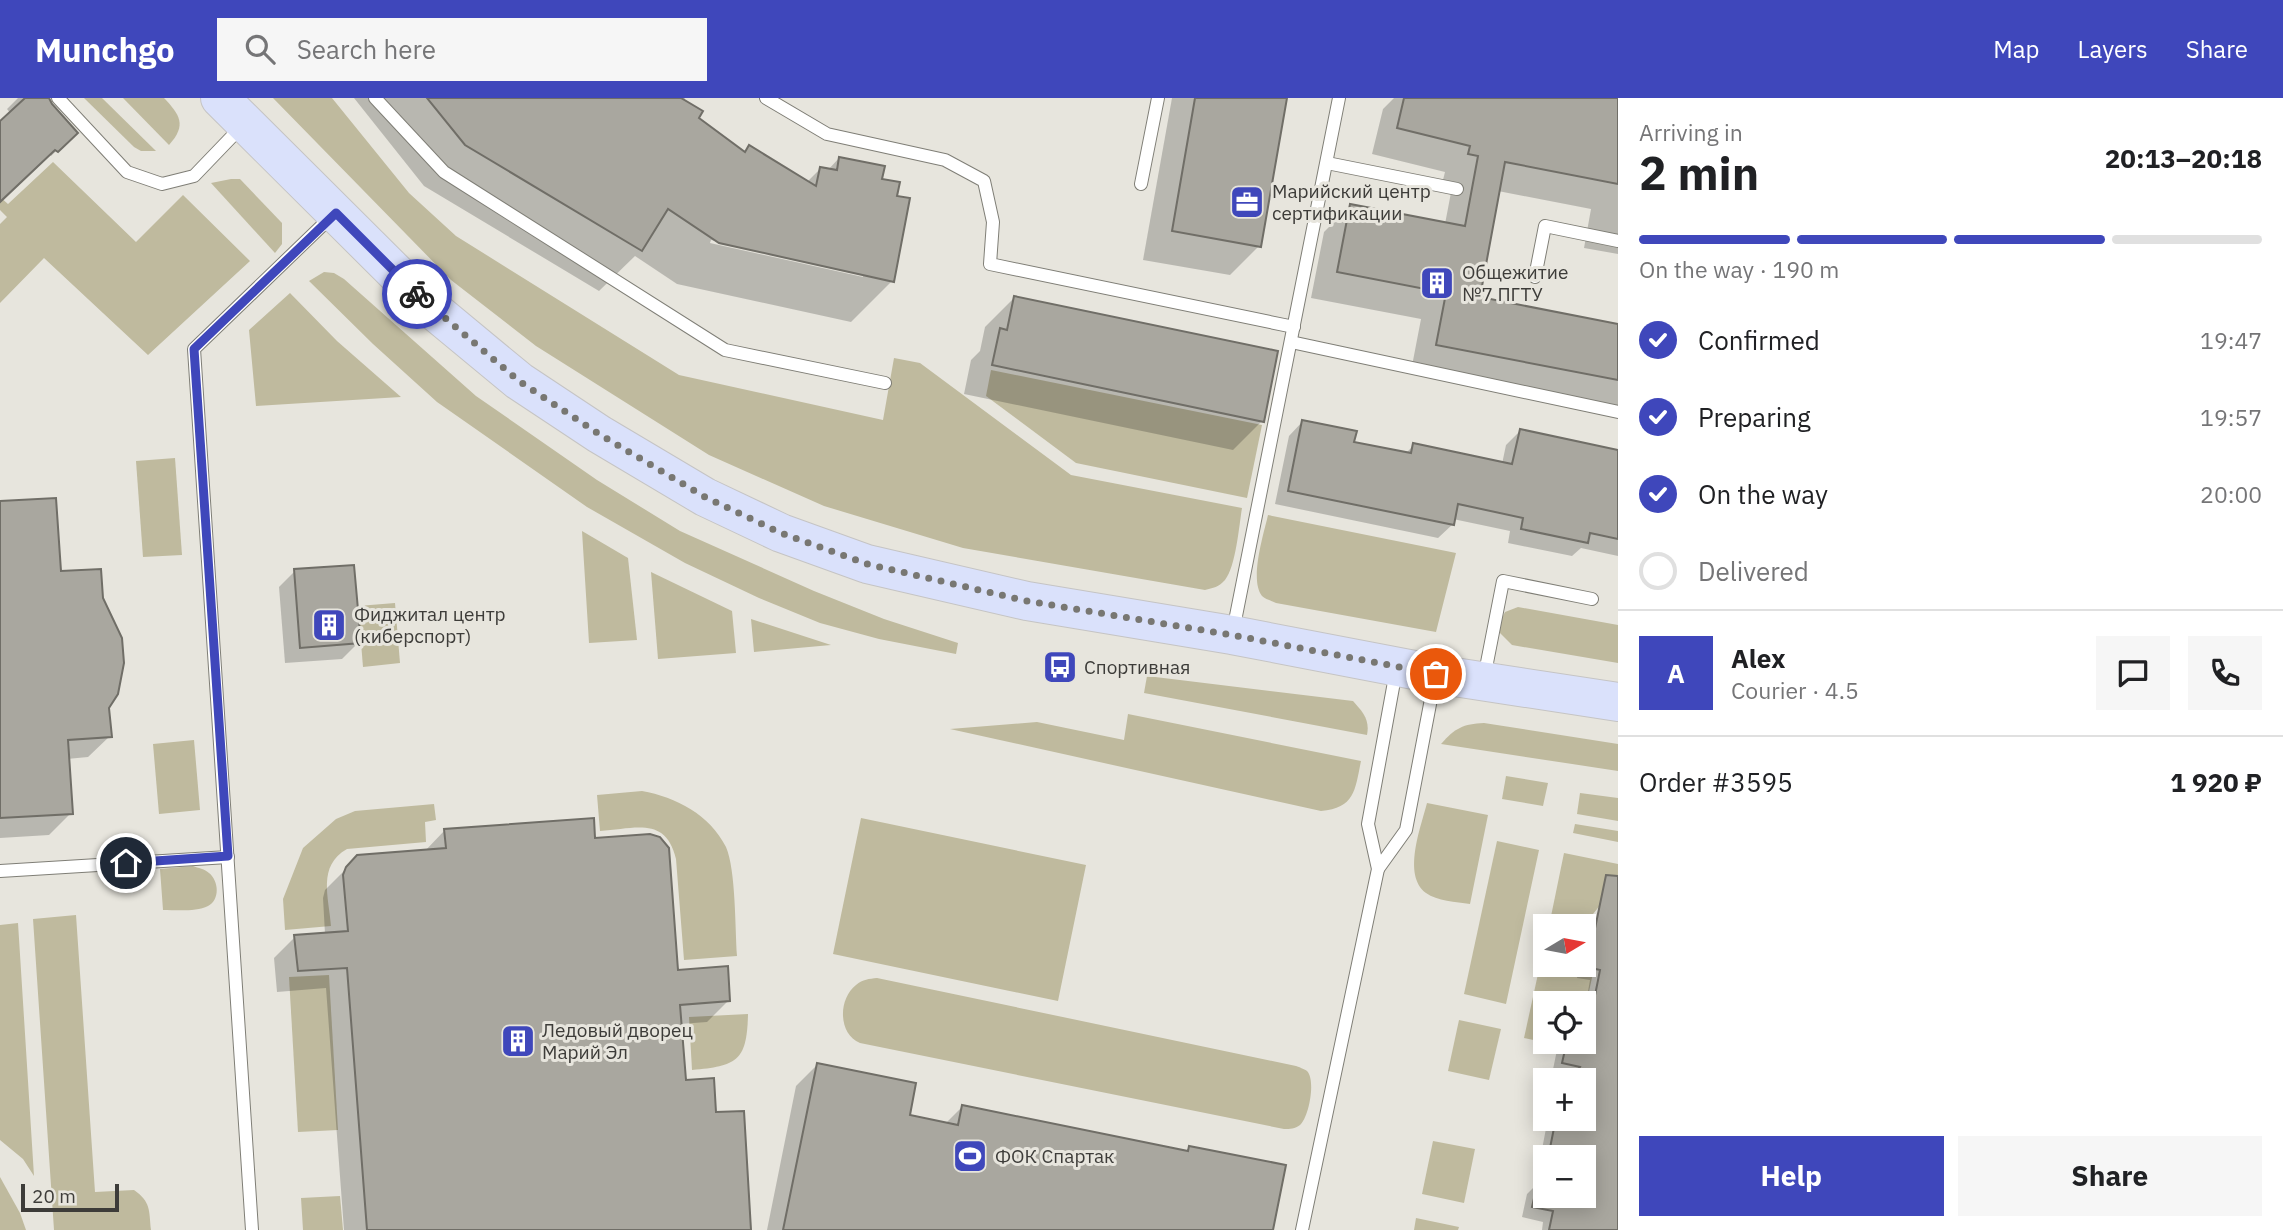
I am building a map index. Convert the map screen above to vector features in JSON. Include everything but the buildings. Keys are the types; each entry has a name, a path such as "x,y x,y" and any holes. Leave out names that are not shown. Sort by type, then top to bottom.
{"main road":[{"path":"232,111 432,309 519,381 599,434 705,497 781,533 867,564 1027,601 1232,635 1436,674 1618,702"}],"lane":[{"path":"58,98 127,172 162,184 194,176 232,111"},
{"path":"375,98 444,172 725,350 885,383"},
{"path":"766,98 827,134 945,160 984,181 993,222 990,264 1294,327"},
{"path":"1141,184 1158,98"},
{"path":"1232,635 1339,98"},
{"path":"1327,163 1457,189"},
{"path":"252,1230 194,349 336,213"},
{"path":"1535,277 1545,226 1618,242"},
{"path":"1291,342 1618,412"},
{"path":"1483,682 1503,581 1591,599"},
{"path":"1378,869 1368,824 1397,667"},
{"path":"1303,1230 1378,869 1406,830 1436,674"},
{"path":"0,871 228,856"}],"shaded area":[{"path":"84,98 102,98 156,151 141,151 134,147"},
{"path":"123,98 164,98 177,115 180,126 169,145"},
{"path":"273,98 332,98 409,193 456,236 679,375 883,420 894,358 920,363 1071,475 1242,508 1229,574 1220,584 1205,590 963,548 824,506 709,455 536,346 451,280"},
{"path":"53,162 136,242 183,195 250,261 148,355 44,258 0,303 0,224 7,217 0,210 0,197 8,204"},
{"path":"240,179 282,223 282,244 275,253 211,183"},
{"path":"324,272 334,273 344,279 476,396 597,480 680,531 814,591 884,619 958,643 956,654 879,639 820,623 685,563 587,507 437,402 309,281"},
{"path":"290,293 337,341 401,397 256,406 249,330"},
{"path":"991,370 1262,425 1247,498 1076,463 986,396"},
{"path":"175,458 182,555 143,557 136,461"},
{"path":"1268,515 1456,553 1436,632 1276,603 1263,597 1258,589 1257,568"},
{"path":"582,531 628,558 637,640 589,643"},
{"path":"651,572 732,611 736,653 658,659"},
{"path":"395,603 400,663 363,667 358,606"},
{"path":"1518,607 1618,625 1618,663 1512,645 1500,633 1500,622 1505,612"},
{"path":"751,619 831,645 754,652"},
{"path":"1147,676 1353,701 1365,716 1367,735 1144,693"},
{"path":"1128,714 1361,761 1355,789 1352,796 1341,806 1321,811 950,729 1037,722 1124,740"},
{"path":"1484,723 1618,744 1618,771 1441,744 1460,728"},
{"path":"194,740 200,810 159,814 153,744"},
{"path":"1506,776 1548,783 1543,806 1502,799"},
{"path":"642,791 691,809 711,826 726,847 733,884 737,956 684,960 676,859 665,836 647,828 600,831 597,795"},
{"path":"1580,793 1618,798 1618,821 1577,814"},
{"path":"1427,803 1488,815 1470,904 1436,898 1426,893 1419,885 1415,875 1415,850"},
{"path":"434,804 436,820 425,822 426,842 347,849 338,856 328,873 327,883 331,926 285,930 283,899 303,848 336,819 355,811"},
{"path":"861,818 1086,865 1058,1001 833,954"},
{"path":"1575,824 1618,831 1618,842 1573,833"},
{"path":"1497,841 1539,850 1506,1004 1464,994"},
{"path":"1564,853 1618,864 1618,897 1602,903 1593,914 1551,914"},
{"path":"193,866 206,870 212,876 217,890 215,899 208,906 198,909 163,910 160,869"},
{"path":"76,915 95,1192 134,1190 140,1194 149,1212 151,1230 54,1230 33,919"},
{"path":"18,923 34,1176 23,1159 0,1140 0,925"},
{"path":"329,975 338,1130 298,1132 289,977"},
{"path":"1537,977 1592,977 1589,991 1534,991"},
{"path":"877,978 1297,1066 1307,1071 1310,1076 1309,1107 1300,1125 1284,1129 860,1043 853,1038 844,1024 846,999 856,985 864,980"},
{"path":"1533,997 1533,1040 1524,1038"},
{"path":"748,1014 745,1042 736,1058 720,1066 692,1070 689,1017"},
{"path":"1459,1020 1501,1029 1489,1080 1448,1071"},
{"path":"1433,1141 1475,1149 1464,1203 1422,1194"},
{"path":"0,1177 20,1213 26,1230 0,1230"},
{"path":"340,1196 343,1230 303,1230 301,1198"},
{"path":"1416,1218 1459,1227 1458,1230 1414,1230"}],"way so far":[{"path":"417,294 519,381 599,434 705,497 781,533 867,564 1027,601 1232,635 1436,674"}],"place":[{"name":"Марийский центр сертификации","path":"1247,202"},
{"name":"Общежитие №7 ПГТУ","path":"1437,283"},
{"name":"Фиджитал центр (киберспорт)","path":"329,625"},
{"name":"Спортивная","path":"1060,667"},
{"name":"Ледовый дворец Марий Эл","path":"518,1041"},
{"name":"ФОК Спартак","path":"970,1156"}],"route":[{"path":"126,863 228,856 194,349 336,213 417,294"}]}
